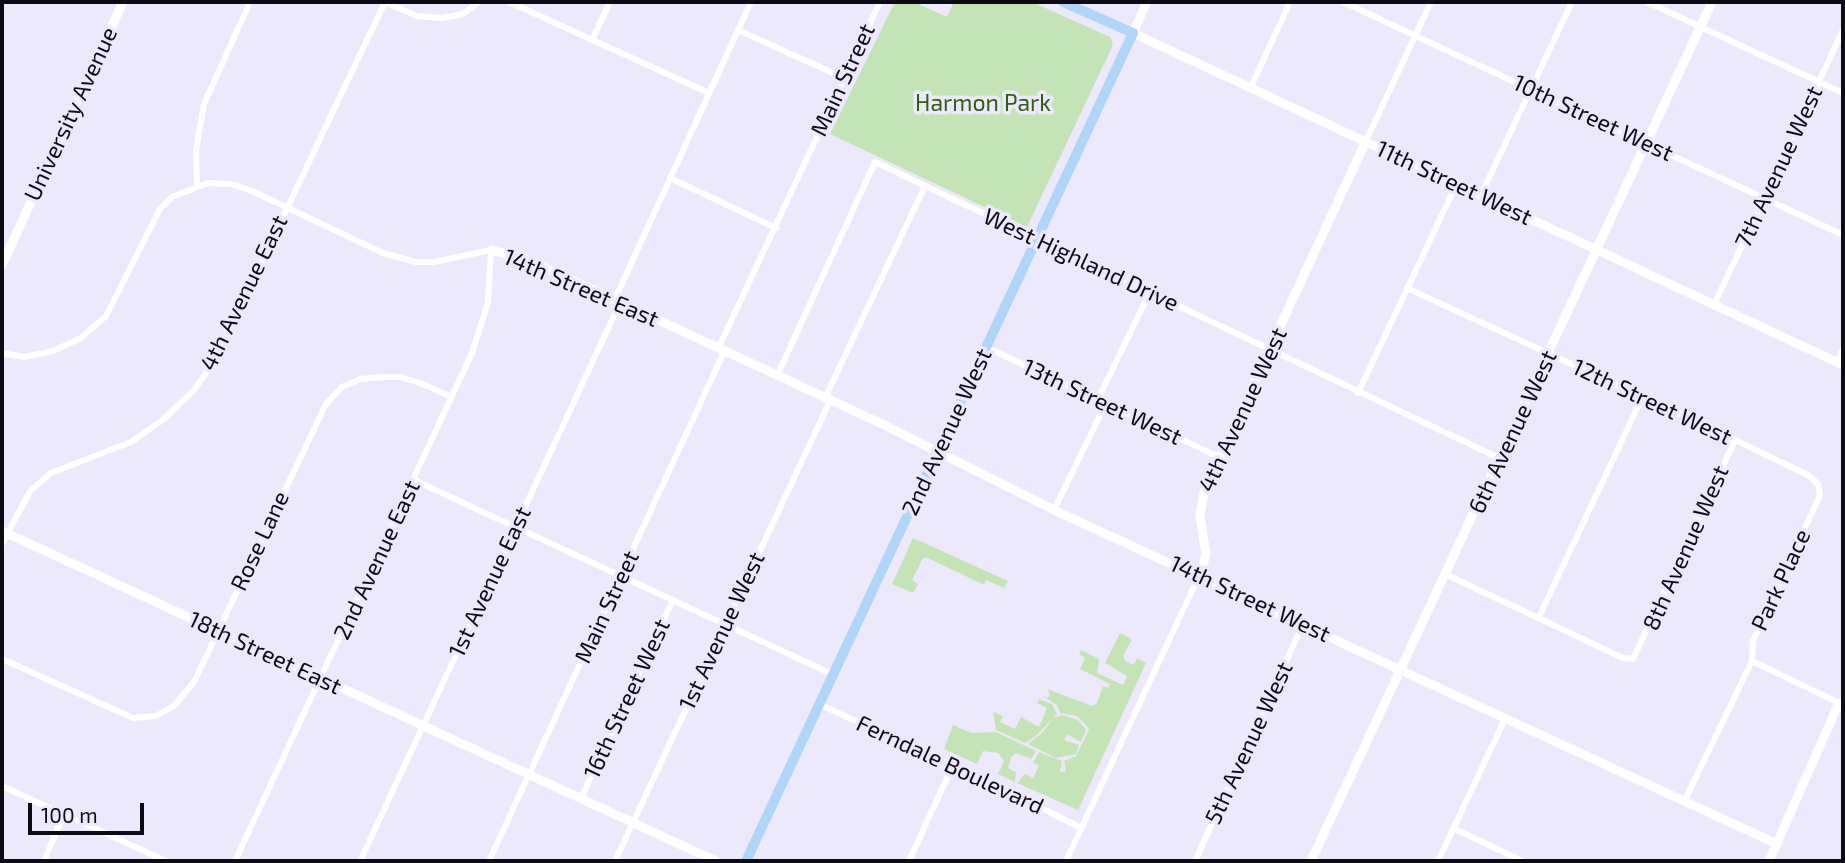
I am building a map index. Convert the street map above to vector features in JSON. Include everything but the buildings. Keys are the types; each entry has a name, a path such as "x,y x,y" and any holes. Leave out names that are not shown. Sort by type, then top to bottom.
{"main road":[{"name":"11th Street West","path":"1063,2 1133,33"},
{"name":"2nd Avenue West","path":"746,861 1133,33"}],"street":[{"name":"University Avenue","path":"2,265 123,2"},
{"path":"2,353 24,357 53,351 81,338 106,316 160,209 172,197 197,187 196,151 204,104 250,2"},
{"path":"385,2 417,16 442,18 463,14 479,2"},
{"name":"4th Avenue East","path":"2,544 4,532 30,491 51,473 131,442 164,419 194,390 215,360 385,2"},
{"path":"509,2 709,93"},
{"path":"592,40 610,2"},
{"name":"1st Avenue East","path":"360,861 515,527 751,2"},
{"name":"Main Street","path":"489,861 622,576 776,228 880,2"},
{"name":"2nd Avenue West","path":"1133,33 1147,2"},
{"path":"1251,87 1290,2"},
{"name":"10th Street West","path":"1343,2 1843,235"},
{"name":"4th Avenue West","path":"1066,861 1199,576 1206,555 1200,515 1202,498 1219,457 1431,2"},
{"path":"1481,195 1572,2"},
{"path":"1647,2 1843,93"},
{"name":"6th Avenue West","path":"1311,861 1501,459 1712,2"},
{"path":"738,30 844,78"},
{"name":"7th Avenue West","path":"1714,305 1843,30"},
{"name":"11th Street West","path":"1133,33 1840,364"},
{"name":"West Highland Drive","path":"777,376 874,162 1501,459"},
{"path":"670,178 776,228"},
{"name":"14th Street East","path":"197,187 208,183 230,184 383,253 416,262 491,250 526,259 721,351"},
{"path":"1358,393 1457,183"},
{"name":"1st Avenue West","path":"615,861 925,186"},
{"name":"2nd Avenue East","path":"235,861 414,480 485,320 491,250"},
{"name":"12th Street West","path":"1407,288 1735,440 1808,475 1818,484"},
{"path":"1097,401 1150,292"},
{"name":"13th Street West","path":"986,347 1219,457"},
{"path":"1840,364 1843,349"},
{"name":"14th Street West","path":"721,351 1054,510 1777,844"},
{"name":"Rose Lane","path":"2,659 111,710 133,718 156,716 186,695 326,404 342,387 360,379 400,377 452,397"},
{"path":"1445,575 1539,617 1642,398"},
{"path":"1054,510 1105,405"},
{"name":"8th Avenue West","path":"1539,617 1623,658 1629,660 1636,656 1735,440"},
{"name":"16th Street West","path":"414,480 835,674"},
{"name":"Park Place","path":"1818,484 1820,495 1816,505 1753,641 1752,661 1841,704"},
{"name":"18th Street East","path":"4,532 716,861"},
{"name":"16th Street West","path":"581,797 673,600"},
{"name":"5th Avenue West","path":"1195,861 1304,624"},
{"path":"1684,802 1752,661"},
{"name":"Ferndale Boulevard","path":"820,704 1081,828"},
{"path":"1769,861 1841,704"},
{"path":"1438,861 1505,719"},
{"path":"909,861 953,765"},
{"path":"2,786 166,861"},
{"path":"44,861 64,814"},
{"path":"1453,828 1522,861"}],"green space":[{"name":"Harmon Park","path":"895,2 914,2 947,17 954,2 1032,2 1110,37 1113,45 1027,227 830,134"},
{"path":"913,538 1008,581 1004,588 986,580 984,585 923,558 912,580 918,584 913,593 892,584"},
{"path":"1120,633 1132,639 1123,656 1125,661 1134,665 1137,658 1146,663 1078,810 1017,783 1025,774 1033,778 1039,765 1033,763 1039,752 1062,761 1060,772 1066,771 1064,761 1076,756 1089,730 1077,716 1060,713 1057,705 1043,696 1048,698 1050,694 1047,689 1092,706 1097,703 1103,686 1108,688 1110,684 1080,669 1085,658 1079,654 1081,650 1099,659 1097,673 1123,685 1127,676 1105,663"},
{"path":"1039,699 1052,704 1057,714 1035,737 1025,743 996,730 993,712 1003,716 1000,722 1015,729 1021,717 1039,727 1047,708 1037,703"},
{"path":"1062,715 1078,720 1086,730 1081,742 1067,734 1064,740 1079,745 1076,754 1056,758 1028,744 1043,732 1053,718"},
{"path":"953,725 971,733 996,732 1036,751 1031,759 1016,753 1011,757 1008,768 1016,772 1015,782 998,774 1004,761 998,753 983,751 977,764 944,749"}]}
